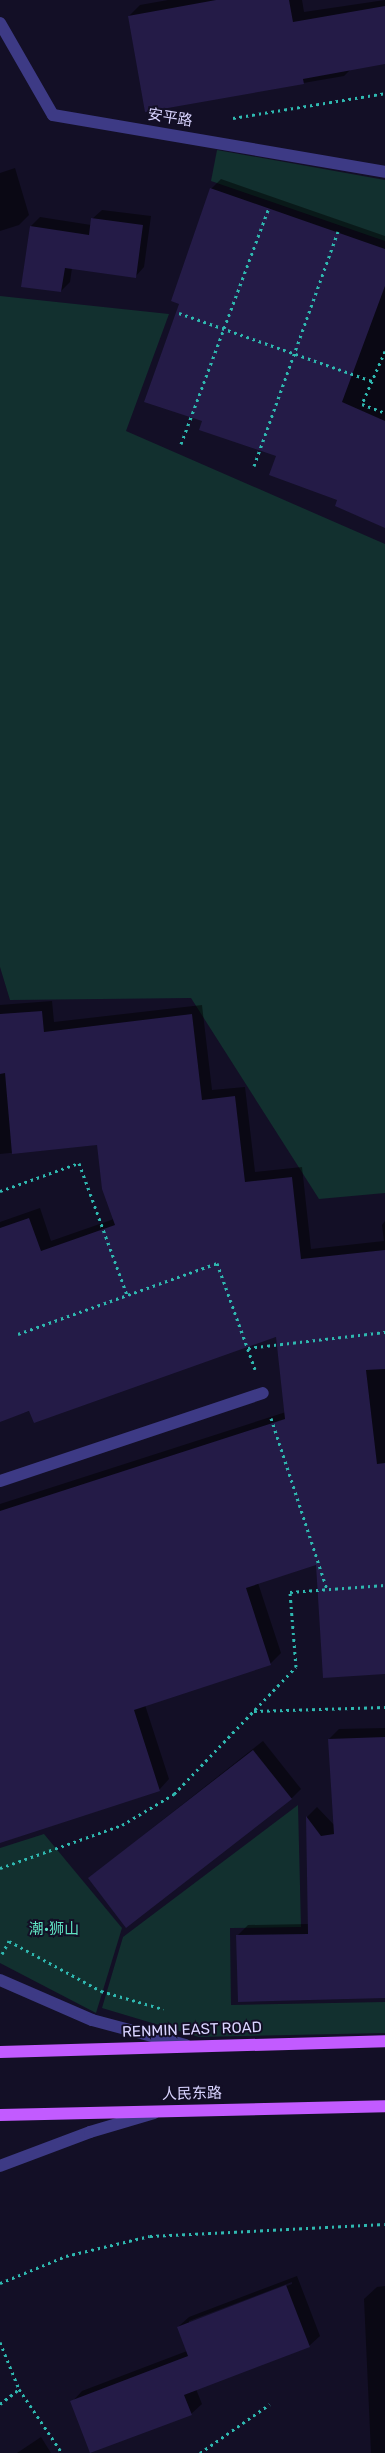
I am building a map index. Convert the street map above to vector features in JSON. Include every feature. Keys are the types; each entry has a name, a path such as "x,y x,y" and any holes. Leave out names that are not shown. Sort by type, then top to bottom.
{"main road":[{"name":"RENMIN EAST ROAD","path":"0,2052 385,2041"},
{"name":"人民东路","path":"0,2116 385,2106"}],"street":[{"name":"安平路","path":"0,23 53,115 385,172"},
{"path":"0,1481 263,1393"},
{"path":"0,1980 92,2020 191,2046"},
{"path":"0,2166 90,2132 161,2111"}],"path":[{"path":"229,118 385,93"},
{"path":"181,444 226,329 269,208"},
{"path":"254,466 296,354 338,232"},
{"path":"179,313 372,381"},
{"path":"385,351 362,404 385,413"},
{"path":"0,1191 78,1163 127,1295"},
{"path":"18,1334 217,1263 248,1348 327,1589"},
{"path":"248,1348 385,1332"},
{"path":"0,1868 122,1825 174,1794 296,1667 290,1592 385,1585"},
{"path":"253,1711 385,1707"},
{"path":"0,1957 9,1941 101,1991 168,2011"},
{"path":"0,2283 66,2256 150,2236 385,2224"},
{"path":"0,2342 19,2389 62,2453"},
{"path":"0,2404 19,2389"},
{"path":"200,2453 270,2404"}],"green space":[{"path":"217,150 385,180 385,241 211,181"},
{"path":"0,296 169,314 126,431 385,544 385,1193 319,1199 191,998 10,1000 0,967"},
{"path":"298,1805 301,1927 230,1928 231,2005 385,2002 385,2033 199,2037 102,2008 123,1937"},
{"name":"潮·狮山","path":"44,1834 122,1928 96,2013 0,1963 0,1848"}],"building":[{"path":"216,0 289,0 293,22 385,6 385,64 303,79 304,84 145,112 128,16"},
{"path":"210,188 385,249 385,286 342,402 385,421 385,528 335,506 337,500 269,475 276,456 199,430 202,421 144,402 179,304 171,301"},
{"path":"91,218 143,225 136,278 65,268 61,292 21,287 30,226 89,235"},
{"path":"42,1011 44,1032 192,1014 202,1100 235,1096 245,1182 292,1177 301,1259 385,1250 385,1369 366,1370 377,1464 385,1463 385,1674 323,1678 316,1565 246,1588 271,1665 134,1710 160,1791 0,1843 0,1511 285,1419 276,1337 34,1423 29,1411 0,1422 0,1228 29,1218 41,1251 115,1225 102,1189 97,1145 12,1154 5,1073 0,1074 0,1014"},
{"path":"385,1737 385,1998 238,2002 236,1935 308,1934 306,1816 321,1836 334,1834 328,1739"},
{"path":"253,1750 292,1799 126,1928 88,1878"},
{"path":"286,2285 310,2347 184,2395 192,2415 90,2453 70,2401 188,2356 177,2327"}]}
